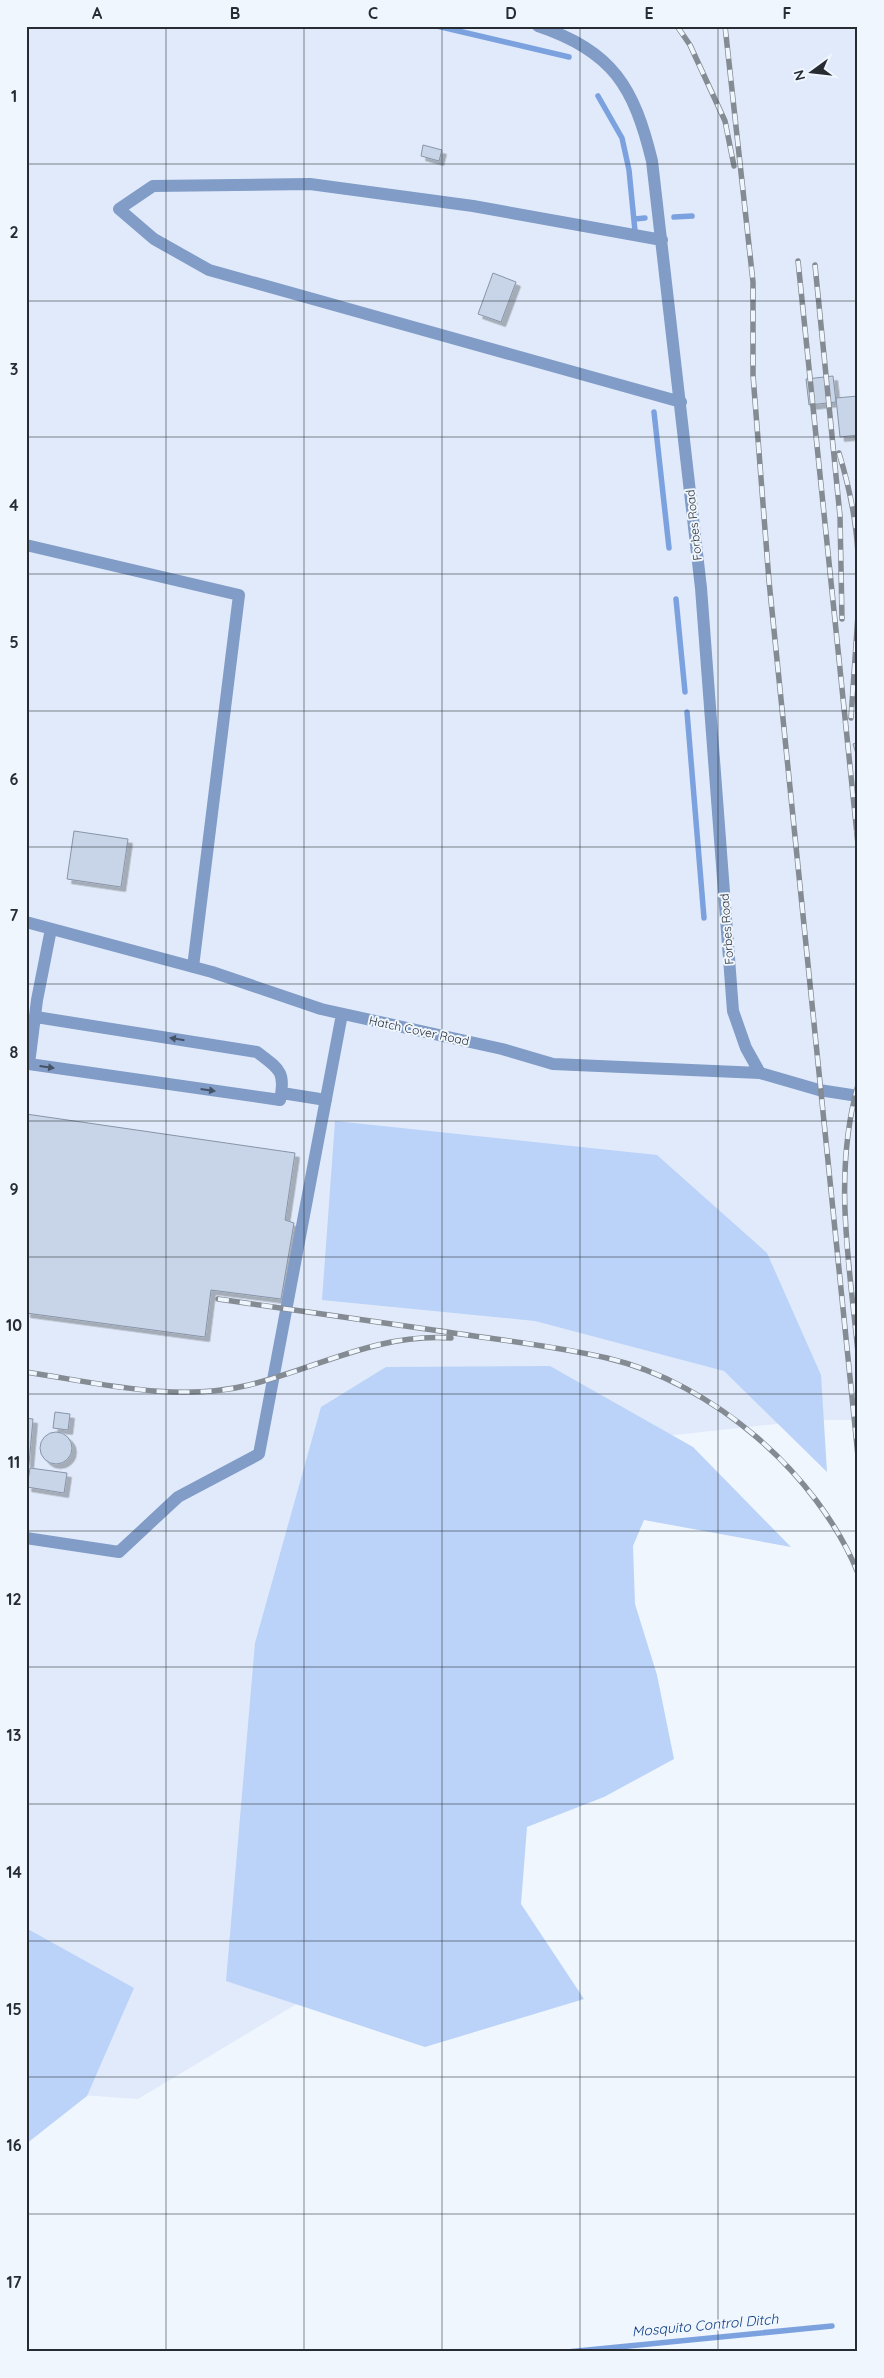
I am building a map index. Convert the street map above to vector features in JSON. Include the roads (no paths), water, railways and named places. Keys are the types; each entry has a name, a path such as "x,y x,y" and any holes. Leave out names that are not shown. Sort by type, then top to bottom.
{"street":[{"name":"Forbes Road","path":"538,26 584,45 606,62 627,90 643,124 652,161 702,598 734,1011 746,1048 760,1073"},
{"path":"662,240 473,206 310,184 153,186 119,208 154,239 209,270 681,402"},
{"path":"26,545 239,595 193,967"},
{"name":"Hatch Cover Road","path":"26,922 193,967 342,1014 502,1050 553,1064 760,1073 819,1090 858,1096"},
{"path":"36,1017 257,1052 279,1069 284,1079 280,1100 29,1064 37,1000 51,929"},
{"path":"26,1538 119,1552 178,1497 259,1454 342,1014"},
{"path":"282,1093 326,1100"}],"waterway":[{"path":"437,26 569,57"},
{"path":"598,96 622,138 629,170 635,231"},
{"path":"674,217 692,216"},
{"path":"635,219 645,218"},
{"path":"654,412 669,548"},
{"path":"676,599 685,692"},
{"path":"687,712 704,918"},
{"name":"Mosquito Control Ditch","path":"567,2352 832,2326"}],"railway":[{"path":"677,26 690,45 725,121 734,166"},
{"path":"725,26 753,282 753,375 769,581 858,1456"},
{"path":"798,261 858,844"},
{"path":"815,265 840,516 842,619"},
{"path":"839,453 856,527 858,553"},
{"path":"851,718 858,615"},
{"path":"858,1085 850,1118 845,1184 847,1251 858,1352"},
{"path":"218,1299 547,1347 607,1358 647,1370 685,1388 722,1411 757,1437 789,1468 816,1501 840,1536 858,1573"},
{"path":"26,1372 109,1386 166,1392 221,1390 274,1378 373,1346 424,1338 451,1338"}]}
